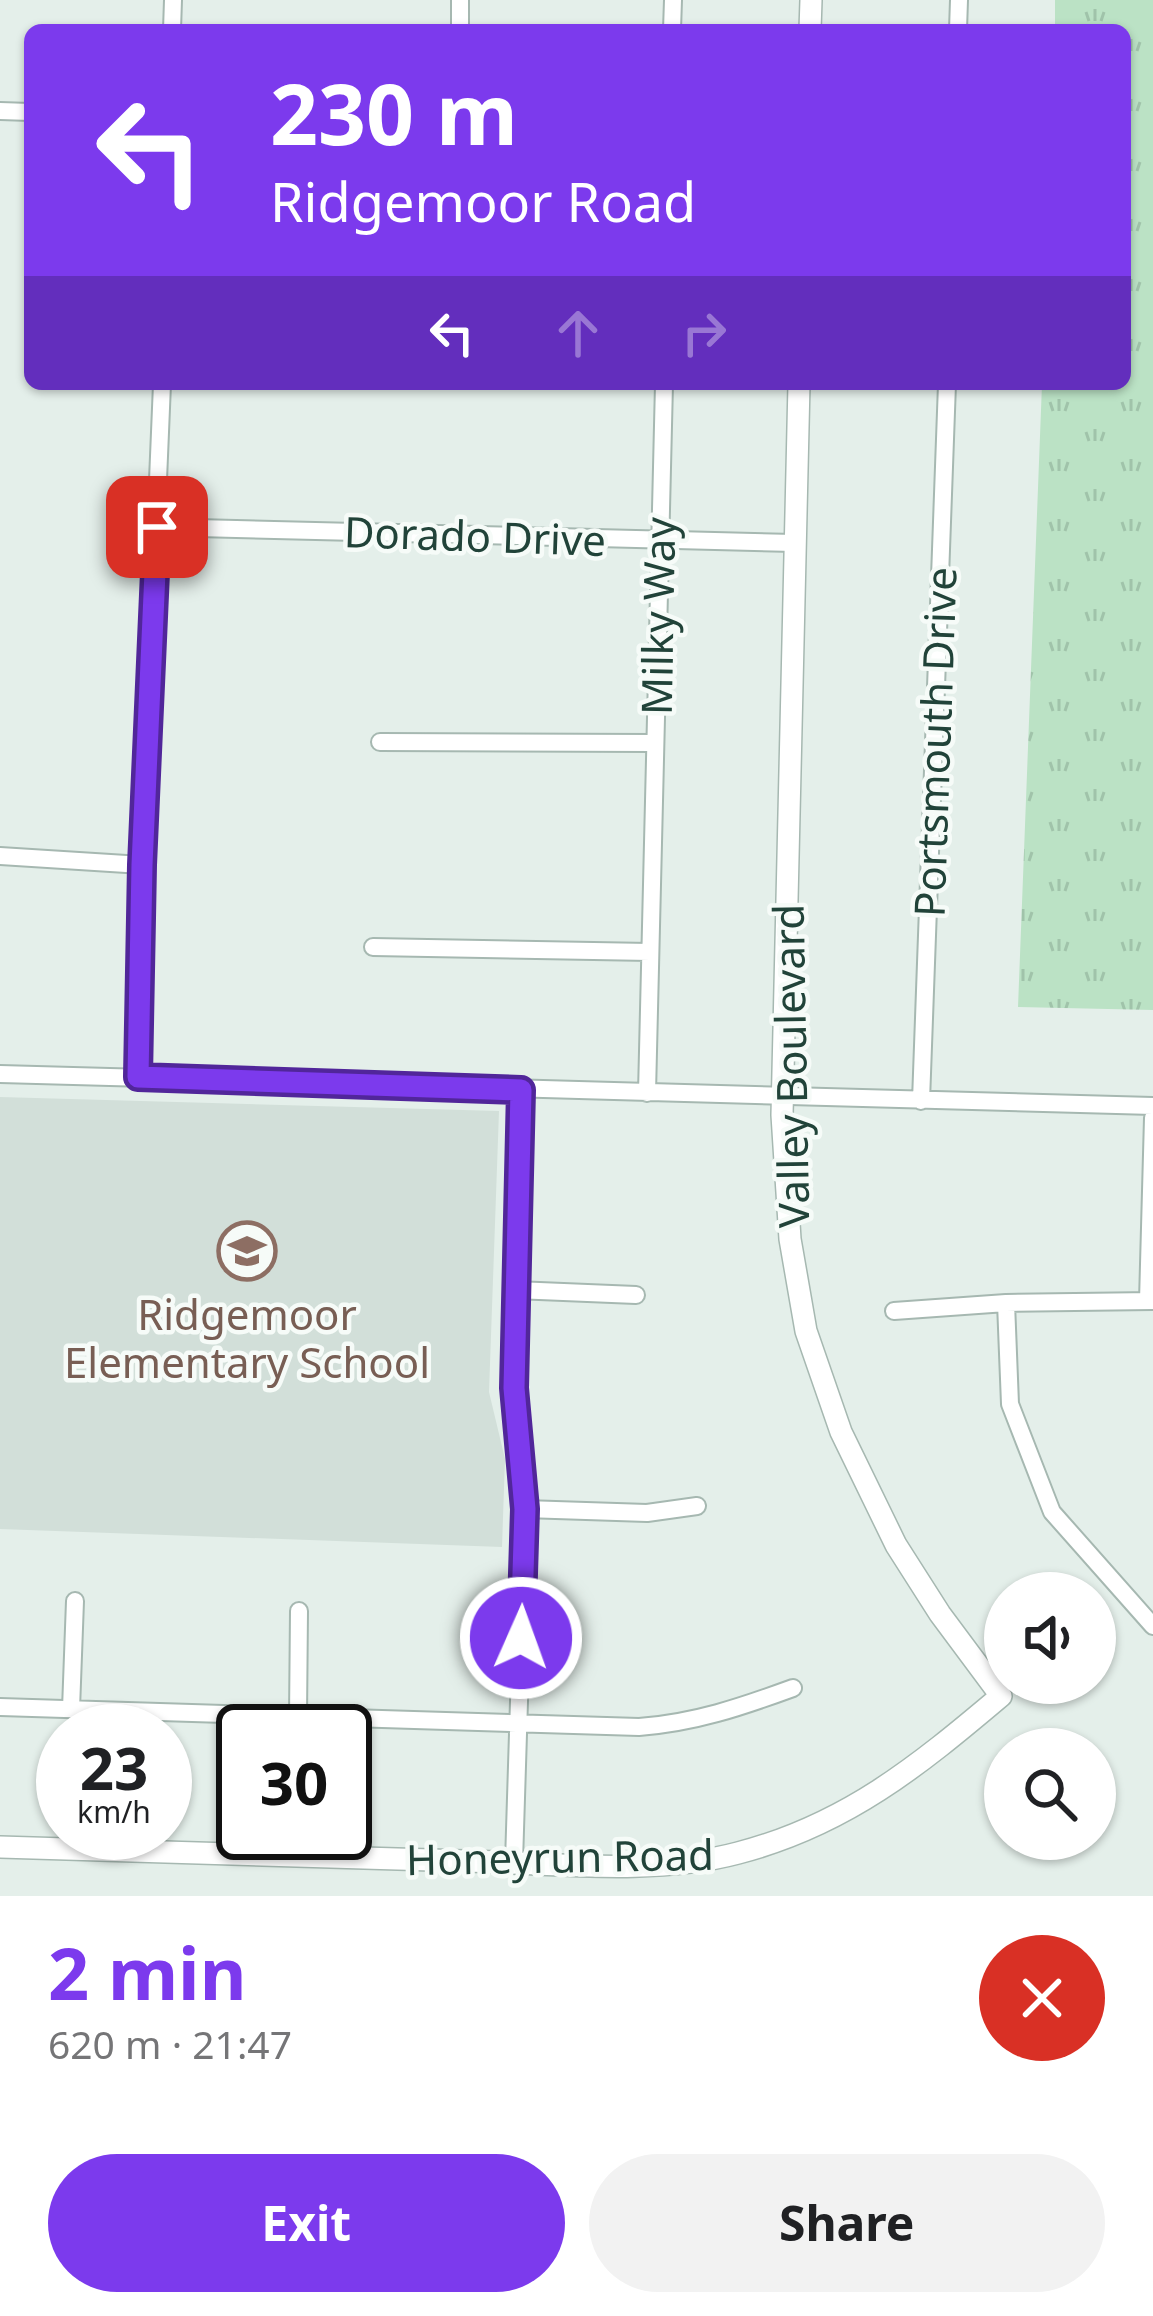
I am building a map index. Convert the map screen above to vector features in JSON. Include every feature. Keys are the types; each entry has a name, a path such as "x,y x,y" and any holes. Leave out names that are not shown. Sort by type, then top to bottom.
{"street":[{"path":"138,1077 162,390"},
{"name":"Milky Way","path":"647,1093 664,390"},
{"name":"Valley Boulevard","path":"799,390 783,1097 790,1239 806,1331 841,1432 896,1545 984,1673"},
{"name":"Portsmouth Drive","path":"921,1101 946,390"},
{"name":"Dorado Drive","path":"157,527 794,543"},
{"path":"380,742 654,743"},
{"path":"0,856 142,865"},
{"path":"373,946 650,952"},
{"path":"0,1075 1153,1106"},
{"path":"514,1862 525,1509 514,1388 521,1090"},
{"path":"894,1311 1006,1303 1150,1301 1153,1118"},
{"path":"515,1290 636,1295"},
{"path":"1006,1303 1010,1404 1052,1512 1153,1626"},
{"path":"525,1509 647,1513 697,1507"},
{"path":"71,1704 75,1600"},
{"path":"298,1704 299,1611"},
{"path":"372,1719 681,1724 724,1714 793,1688"},
{"name":"Honeyrun Road","path":"0,1847 669,1864 739,1853 860,1804 906,1776 992,1704"},
{"path":"0,1707 36,1708"}],"shaded area":[{"name":"Ridgemoor Elementary School","path":"0,1097 499,1111 489,1392 505,1459 502,1547 0,1529"}],"green space":[{"path":"1055,0 1153,0 1153,1010 1018,1007 1042,390 1131,390 1131,24 1055,24"}],"place":[{"name":"Ridgemoor Elementary School","path":"247,1251"}],"route":[{"path":"157,527 138,1077 521,1090 514,1388 525,1509 521,1638"}]}
